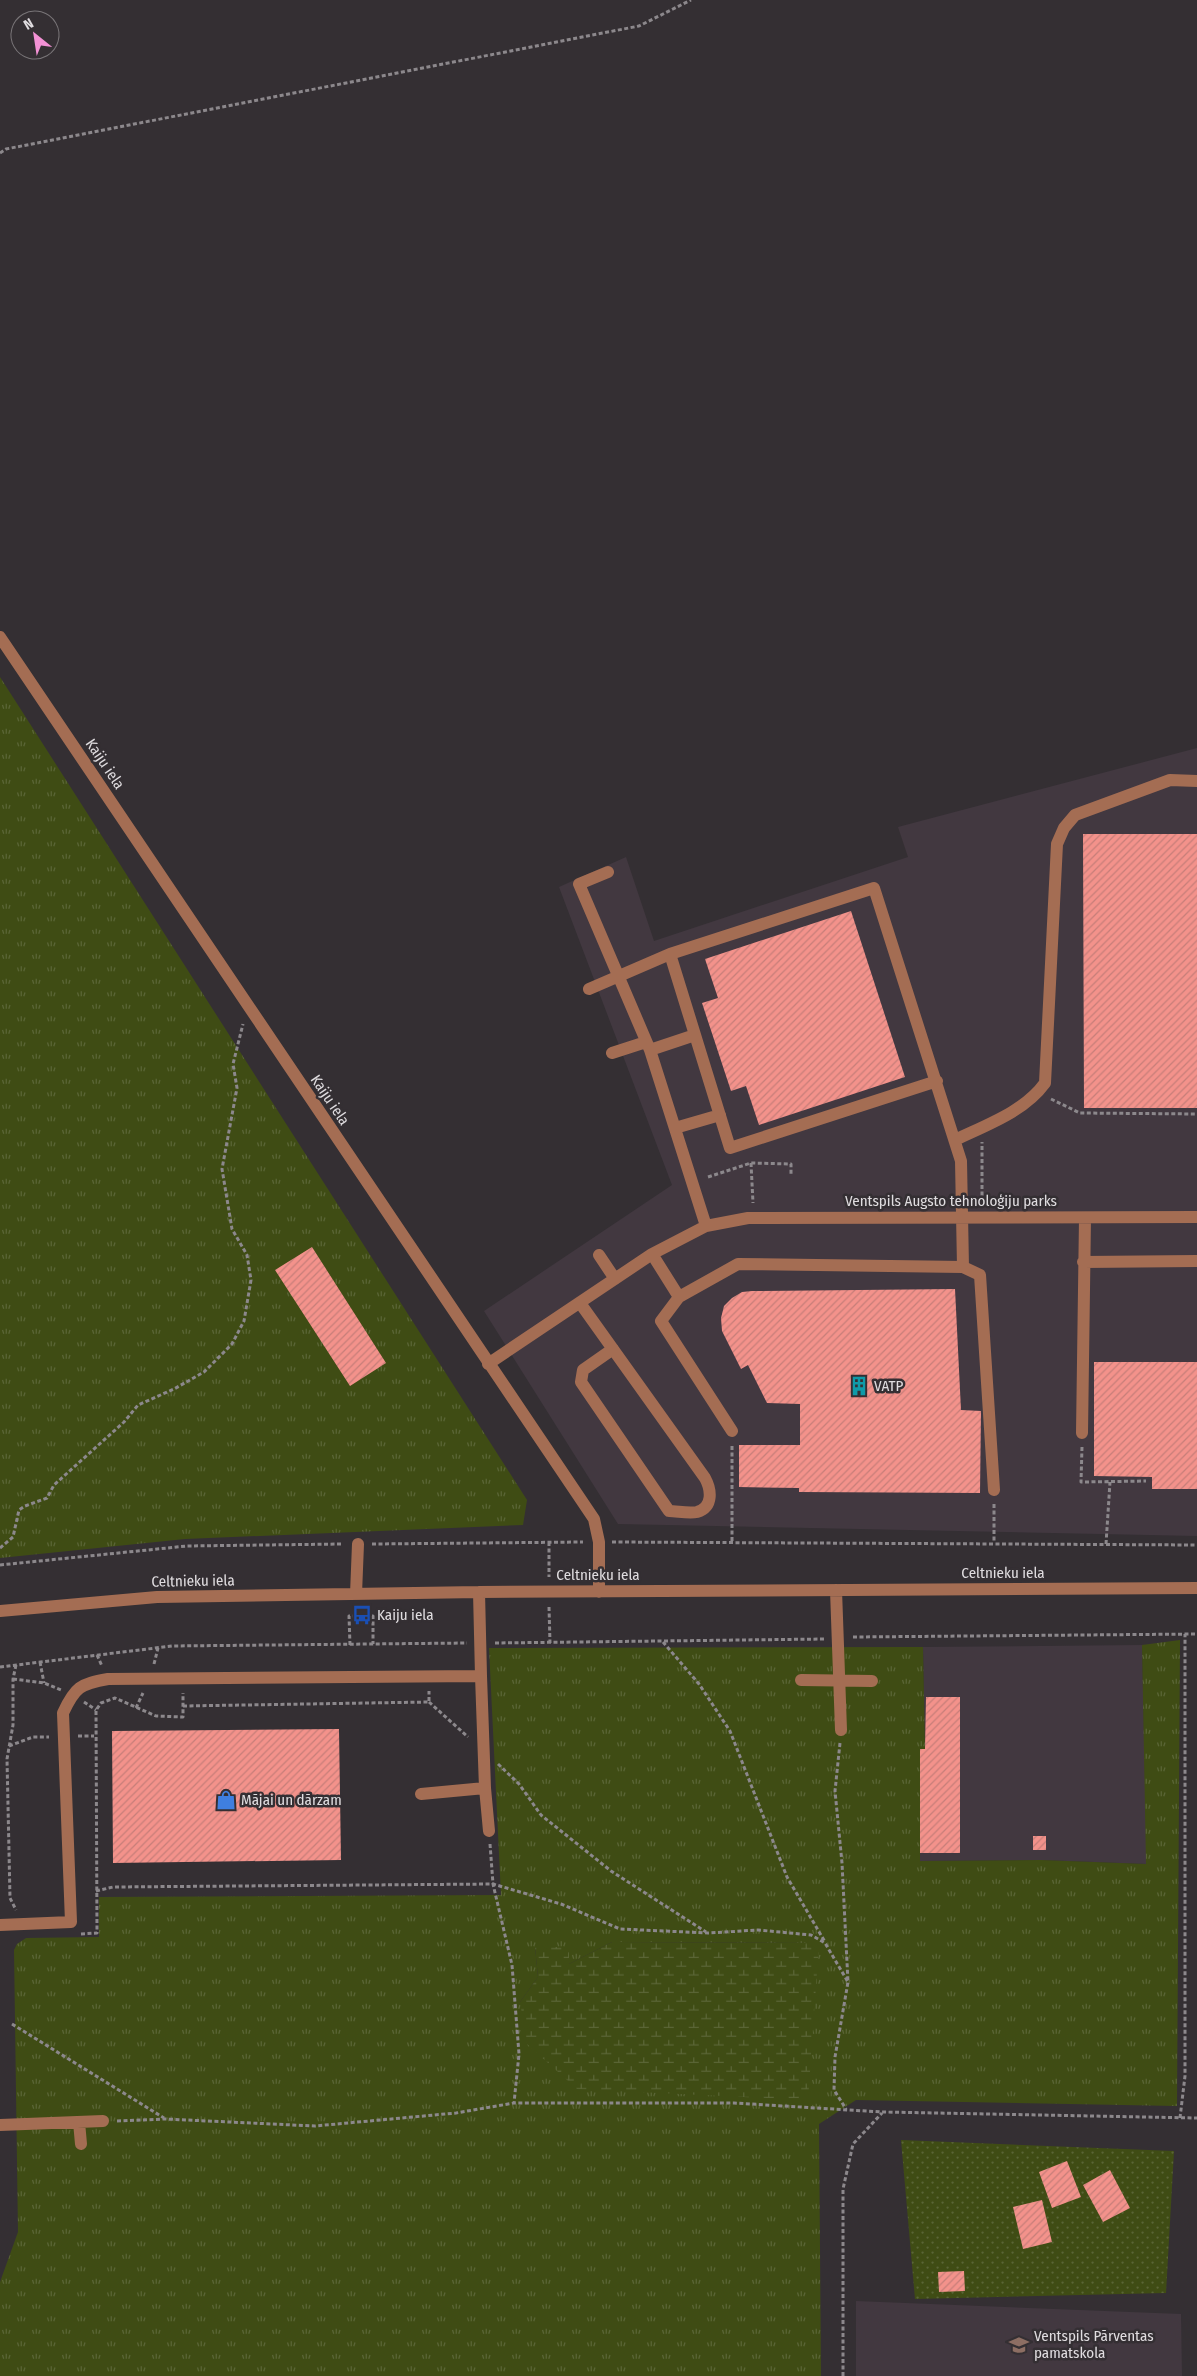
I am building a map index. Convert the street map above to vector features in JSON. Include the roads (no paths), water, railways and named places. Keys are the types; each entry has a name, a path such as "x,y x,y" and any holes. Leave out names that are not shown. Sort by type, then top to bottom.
{"street":[{"name":"Kaiju iela","path":"0,637 594,1519 599,1542 599,1592"},
{"path":"955,1140 1018,1109 1038,1093 1045,1083 1057,844 1064,828 1075,815 1170,780 1197,781"},
{"path":"608,872 579,884 648,1046 706,1226"},
{"path":"589,989 670,954 874,888 961,1161 964,1217 963,1267"},
{"path":"670,954 730,1148 937,1081"},
{"path":"612,1053 695,1035"},
{"path":"675,1128 720,1115"},
{"name":"Ventspils Augsto tehnoloģiju parks","path":"488,1364 652,1254 706,1226 748,1218 1085,1218 1197,1216"},
{"path":"1082,1433 1085,1218"},
{"path":"652,1254 679,1298"},
{"path":"598,1256 615,1279"},
{"path":"1083,1262 1197,1261"},
{"path":"732,1431 661,1322 679,1298 738,1264 963,1267 980,1275 994,1490"},
{"path":"580,1303 613,1349 708,1484 711,1490 710,1498 705,1507 698,1512 669,1511 581,1382 583,1370 613,1349"},
{"path":"356,1594 358,1544"},
{"name":"Celtnieku iela","path":"0,1611 157,1597 479,1592 1197,1588"},
{"path":"836,1590 841,1730"},
{"path":"479,1592 485,1788 489,1831"},
{"path":"0,1925 71,1922 64,1713 72,1695 86,1683 108,1679 481,1676"},
{"path":"800,1680 872,1681"},
{"path":"421,1794 485,1788"},
{"path":"0,2125 104,2121"},
{"path":"79,2122 81,2144"}],"place":[{"name":"VATP","path":"859,1386"},
{"name":"Kaiju iela","path":"362,1615"},
{"name":"Mājai un dārzam","path":"226,1800"},
{"name":"Ventspils Pārventas pamatskola","path":"1019,2345"}]}
